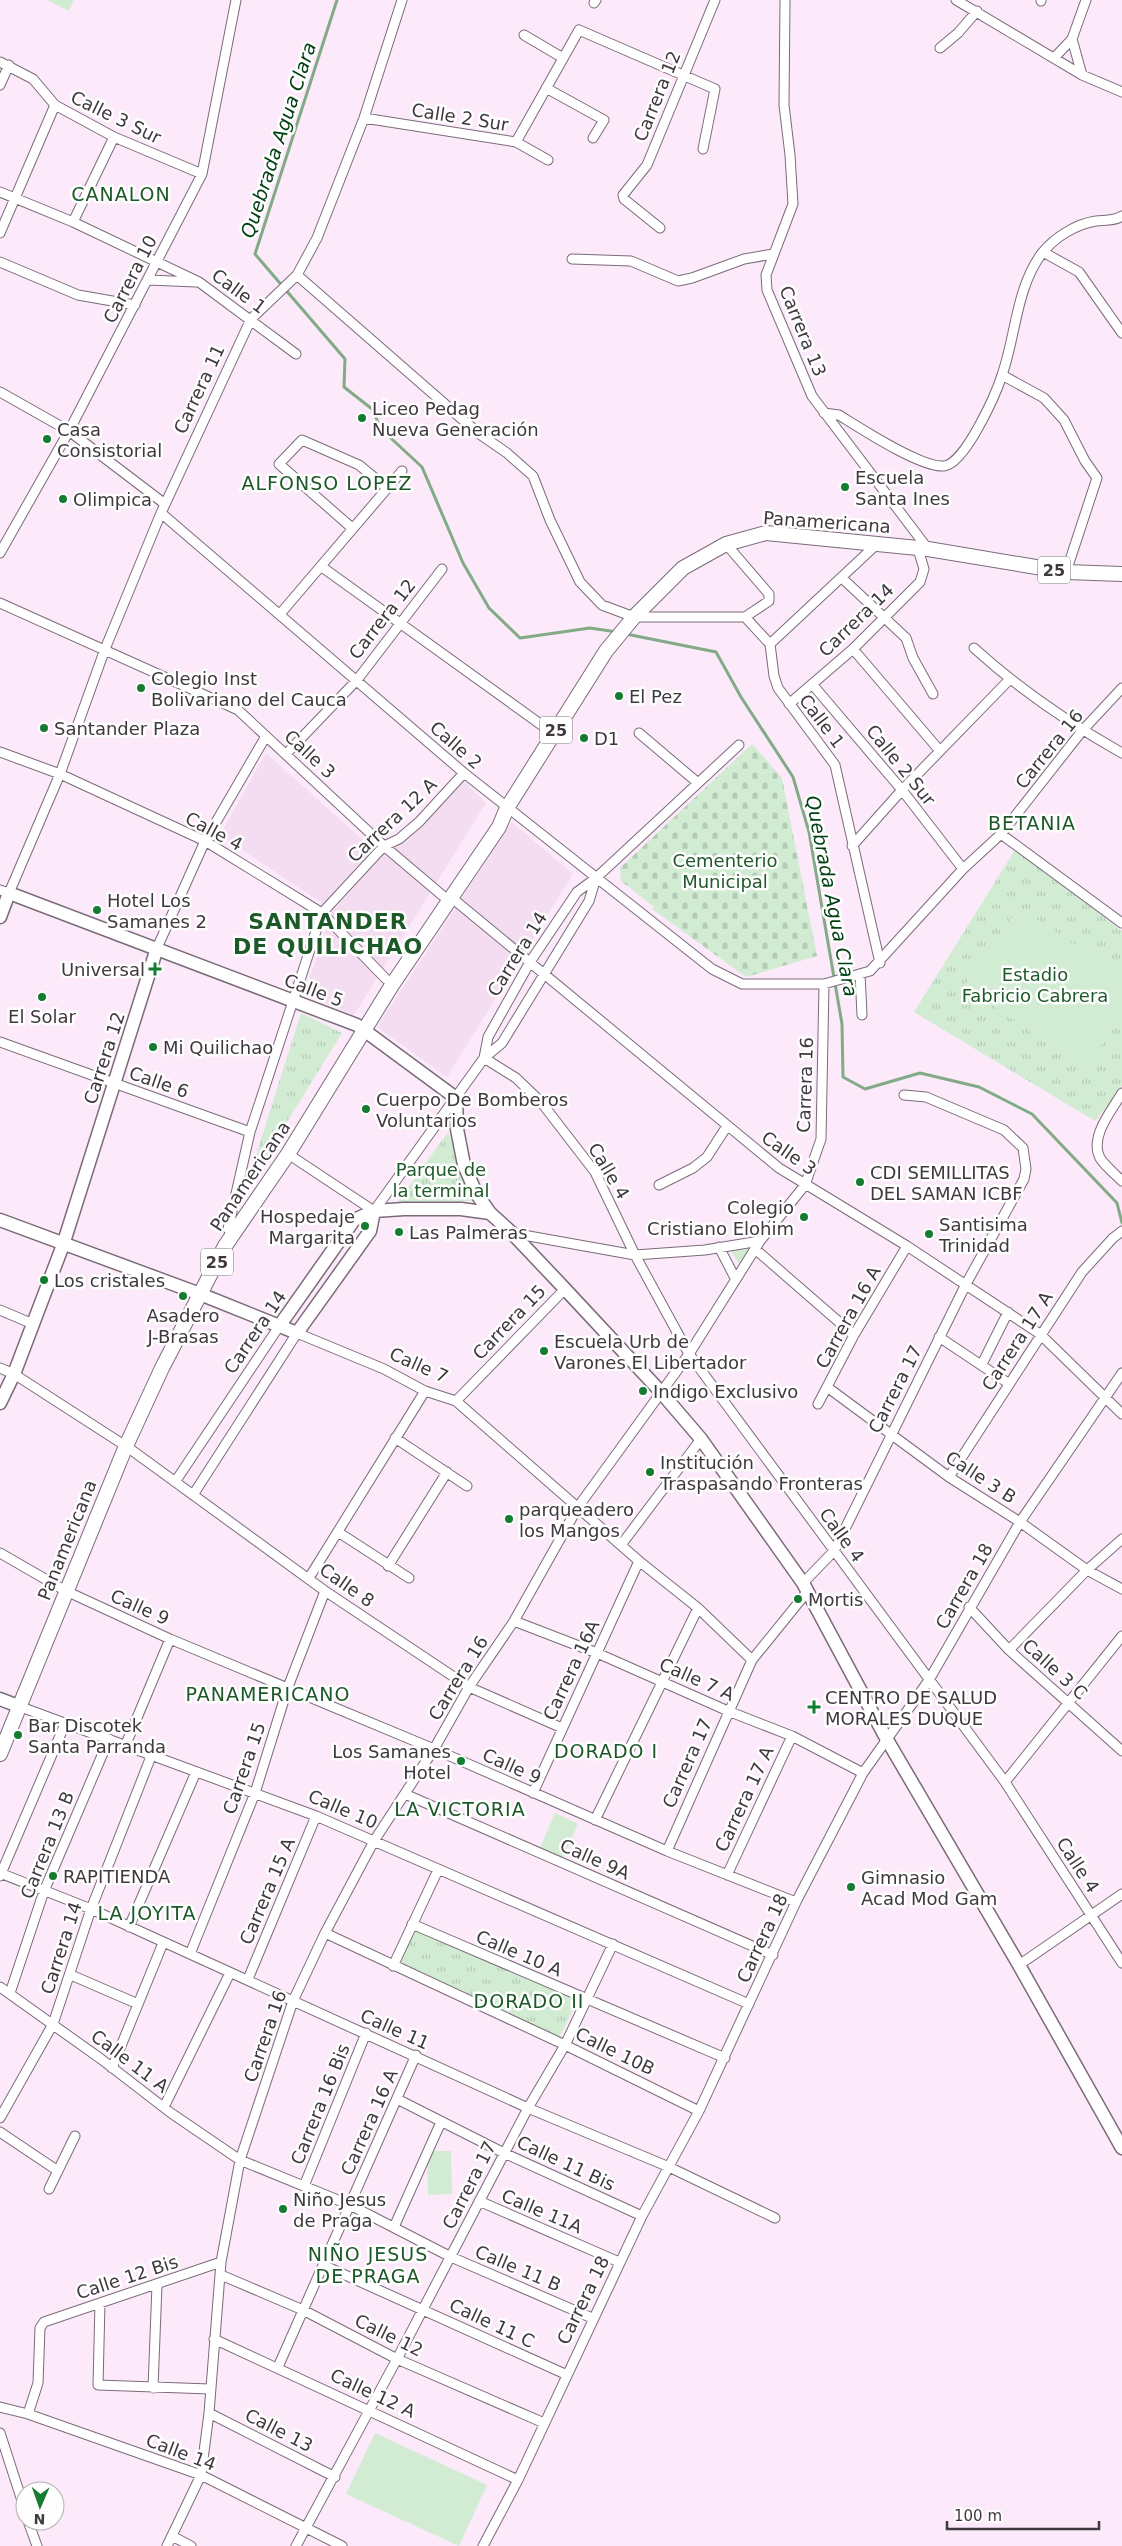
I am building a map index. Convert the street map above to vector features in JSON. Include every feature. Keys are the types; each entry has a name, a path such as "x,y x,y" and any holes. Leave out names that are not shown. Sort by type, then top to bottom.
{"main road":[{"name":"Panamericana","path":"196,1292 288,1154 386,979 499,826 507,808 606,651 632,620 683,568 726,544 766,532 923,549 1066,572 1122,574"},
{"name":"Panamericana","path":"0,1754 63,1590 124,1444 228,1229 447,897"},
{"name":"Panamericana","path":"0,1738 18,1705"}],"street":[{"name":"Carrera 10","path":"0,553 69,431 149,280 202,174 236,0"},
{"name":"Carrera 11","path":"0,917 4,891 60,774 105,649 161,513 250,318 297,275 317,238 364,118 402,0"},
{"name":"Carrera 12","path":"660,228 624,199 623,195 647,165 715,0"},
{"name":"Carrera 13","path":"786,0 784,105 790,155 792,204 772,254 766,275 767,290 812,396 923,549"},
{"path":"956,0 1082,75 1122,92"},
{"path":"1054,58 1072,39 1086,0"},
{"path":"940,48 958,33 977,11"},
{"path":"516,142 579,30 715,89 703,149"},
{"path":"524,35 563,58"},
{"path":"1072,39 1082,75"},
{"name":"Calle 3 Sur","path":"0,62 33,79 55,105 114,138 202,174"},
{"path":"0,85 9,65"},
{"path":"546,88 604,120 593,138"},
{"path":"0,233 55,105"},
{"name":"Calle 2 Sur","path":"364,118 516,142 548,160"},
{"path":"73,222 114,138"},
{"name":"Calle 1","path":"0,192 73,222 200,282 296,354"},
{"path":"824,413 839,415 921,461 944,466 955,461 964,452 1002,375 1030,274 1043,252 1072,228 1095,221 1120,217"},
{"path":"1043,252 1079,272 1122,332"},
{"path":"572,258 631,261 678,280 692,278 744,259 772,254"},
{"path":"0,262 78,295 135,305"},
{"path":"297,275 471,427 507,452 533,476 550,520 580,582 602,605 632,620 746,617 769,601 769,594 726,544"},
{"path":"149,280 200,282"},
{"path":"1002,375 1044,398 1064,420 1097,478 1066,572"},
{"path":"0,392 69,431 165,504"},
{"path":"352,528 279,464 302,440 359,465 387,488"},
{"path":"280,614 402,471"},
{"name":"Calle 2","path":"161,513 507,808 712,969 742,984"},
{"path":"746,617 770,644 877,544"},
{"name":"Carrera 14","path":"789,704 853,649 920,582 924,569 923,549"},
{"path":"322,567 398,624 554,734"},
{"name":"Carrera 12","path":"286,754 356,680 442,569"},
{"path":"842,578 906,638 913,658 933,694"},
{"name":"Calle 3","path":"0,603 238,710 384,846 544,973 779,1168 907,1246 1040,1334 1122,1414"},
{"name":"Calle 1","path":"770,644 774,676 789,704 835,765 846,806 852,846 880,963"},
{"path":"974,648 1009,680 1082,731 1122,753"},
{"path":"853,649 940,751"},
{"path":"852,846 902,790 1009,680"},
{"name":"Calle 2 Sur","path":"812,684 902,790 964,869"},
{"name":"Carrera 16","path":"742,984 827,983 870,972 964,869 1001,834 1082,731 1122,688"},
{"path":"638,733 698,783"},
{"name":"Carrera 12","path":"0,1403 14,1374 63,1245 158,948 205,842 266,736"},
{"name":"Carrera 14","path":"484,1058 488,1037 530,962 577,892 596,878 739,745"},
{"name":"Calle 4","path":"0,752 60,774 205,842 322,913 386,979"},
{"name":"Carrera 12 A","path":"228,1229 250,1132 295,1001 322,913 384,846 399,838 419,822 464,773"},
{"path":"1001,834 1122,923"},
{"name":"Carrera 14","path":"193,1495 297,1333 370,1231 374,1211 484,1058 502,1043 589,901 596,878"},
{"name":"Calle 5","path":"4,891 158,948 360,1028 456,1098"},
{"path":"860,974 862,1015"},
{"name":"Carrera 16","path":"167,2546 201,2475 209,2413 221,2262 240,2160 293,2001 325,1933 374,1841 434,1749 469,1687 514,1621 578,1507 660,1391 689,1354 760,1240 805,1185 821,1139 827,983"},
{"name":"Calle 6","path":"0,1042 114,1085 250,1132"},
{"name":"Calle 4","path":"484,1058 516,1078 541,1102 595,1172 635,1255 689,1354 1005,1782 1122,1963"},
{"path":"1122,1093 1100,1129 1098,1147 1100,1158 1122,1181"},
{"name":"Carrera 17","path":"667,1851 752,1660 834,1551 890,1434 966,1284 1024,1179 1026,1169 1023,1148 1004,1130 926,1097 904,1095"},
{"path":"456,1098 458,1129 464,1164 476,1193 490,1213 565,1288 660,1391 701,1439 805,1588 886,1738 1019,1965 1122,2148"},
{"path":"659,1185 694,1168 706,1157 727,1126"},
{"path":"288,1154 374,1211 461,1209 490,1213"},
{"name":"Carrera 14","path":"175,1482 354,1220 374,1211"},
{"name":"Calle 7","path":"0,1220 63,1245 196,1292 384,1369 425,1390 456,1400 639,1561 698,1608 752,1660"},
{"name":"Carrera 17 A","path":"949,1477 1008,1383 1082,1272 1113,1238 1122,1231"},
{"path":"512,1233 635,1255 719,1247 760,1240"},
{"name":"Carrera 16 A","path":"818,1404 854,1335 907,1246"},
{"path":"719,1247 735,1278"},
{"path":"754,1249 854,1335"},
{"name":"Carrera 15","path":"456,1400 565,1288"},
{"path":"0,1310 33,1324"},
{"path":"982,1364 1008,1312"},
{"path":"939,1337 1008,1383"},
{"name":"Calle 8","path":"0,1368 14,1374 124,1444 325,1591 469,1687 562,1728"},
{"name":"Carrera 18","path":"483,2546 518,2480 565,2374 619,2262 699,2111 796,1902 863,1773 929,1680 969,1606 1020,1522 1122,1372"},
{"name":"Calle 3 B","path":"827,1387 949,1477 1020,1522 1087,1570 1122,1589"},
{"path":"309,1578 425,1390"},
{"path":"395,1438 467,1486"},
{"path":"621,1545 701,1439"},
{"path":"388,1566 448,1472"},
{"path":"338,1532 409,1578"},
{"path":"1009,1650 1087,1570 1122,1539"},
{"name":"Calle 9","path":"0,1553 63,1590 170,1639 288,1687 405,1739 434,1749 533,1794 667,1851 796,1902"},
{"name":"Carrera 16A","path":"533,1794 639,1561"},
{"name":"Carrera 15","path":"190,1954 255,1793 288,1687 325,1591"},
{"name":"Calle 3 C","path":"969,1606 1009,1650 1122,1751"},
{"path":"595,1820 698,1608"},
{"name":"Calle 7 A","path":"514,1621 597,1653 728,1711 792,1736 863,1773"},
{"path":"1005,1782 1122,1636"},
{"path":"126,1744 170,1639"},
{"name":"Calle 10","path":"0,1699 65,1724 126,1744 316,1816 749,2004"},
{"path":"0,1874 65,1724"},
{"name":"Carrera 17 A","path":"727,1875 792,1736"},
{"name":"Carrera 13 B","path":"10,1993 44,1890 108,1739"},
{"name":"Carrera 14","path":"0,2118 53,2024 92,1909 152,1754"},
{"path":"129,1927 196,1772"},
{"name":"Calle 9A","path":"405,1794 773,1955"},
{"name":"Carrera 15 A","path":"248,1979 316,1816"},
{"path":"393,1966 438,1870"},
{"name":"Calle 11","path":"0,1874 92,1909 163,1943 416,2055 528,2108 669,2167 775,2218"},
{"path":"1019,1965 1092,1917 1122,1894"},
{"name":"Calle 10 A","path":"412,1924 725,2058"},
{"name":"Calle 10B","path":"325,1933 564,2045 699,2111"},
{"path":"112,2068 163,1943"},
{"name":"Carrera 17","path":"296,2546 334,2477 368,2408 397,2359 528,2108 564,2045 613,1944"},
{"path":"164,2107 230,1973"},
{"path":"71,1975 138,2004"},
{"name":"Calle 11 A","path":"0,1987 240,2160"},
{"name":"Carrera 16 Bis","path":"304,2186 366,2033"},
{"name":"Carrera 16 A","path":"278,2367 416,2055"},
{"name":"Calle 11 Bis","path":"397,2099 504,2153 642,2216"},
{"path":"394,2227 441,2122"},
{"path":"0,2132 58,2171"},
{"path":"49,2189 75,2136"},
{"name":"Calle 11 B","path":"240,2160 350,2205 451,2257 592,2318"},
{"name":"Calle 11A","path":"479,2201 619,2262"},
{"name":"Calle 12 Bis","path":"28,2414 38,2383 40,2328 44,2322 221,2262"},
{"name":"Calle 11 C","path":"323,2265 565,2374"},
{"name":"Calle 12","path":"221,2276 303,2310 397,2359 544,2423"},
{"path":"153,2388 157,2284"},
{"path":"100,2303 98,2385 210,2389"},
{"name":"Calle 12 A","path":"214,2339 368,2408 518,2480"},
{"name":"Calle 14","path":"0,2407 28,2414 201,2475 342,2546"},
{"name":"Calle 13","path":"209,2413 334,2477"},
{"path":"0,2433 16,2481"},
{"path":"32,2531 37,2546"},
{"path":"172,2536 191,2546"}],"shaded area":[{"path":"266,753 373,849 323,904 220,835"},
{"path":"463,781 486,803 354,1015 304,994 332,912 383,855"},
{"path":"512,822 573,874 447,1077 377,1027"}],"green space":[{"path":"47,0 74,0 69,11"},
{"name":"Cementerio Municipal","path":"752,744 782,778 817,956 746,977 652,909 654,907 621,881 620,868"},
{"name":"Estadio Fabricio Cabrera","path":"1015,850 1020,850 1122,931 1122,1086 1095,1121 914,1012"},
{"path":"1019,907 1122,977 1122,1015 1085,1069 964,986"},
{"path":"301,1013 342,1033 245,1190"},
{"name":"Parque de la terminal","path":"448,1132 472,1201 398,1202"},
{"path":"752,1247 740,1265 731,1251"},
{"path":"555,1813 578,1824 562,1860 539,1850"},
{"path":"415,1926 578,2000 558,2040 398,1964"},
{"path":"427,2151 451,2151 452,2194 428,2195"},
{"path":"375,2433 487,2485 459,2546 346,2494"}],"waterway":[{"name":"Quebrada Agua Clara","path":"337,0 255,254 345,359 344,387 372,409 381,429 422,467 463,563 489,608 520,638 590,628 617,632"},
{"name":"Quebrada Agua Clara","path":"626,634 716,652 741,697 793,777 809,832 842,1024 843,1077 865,1089 920,1073 979,1087 1032,1114 1117,1203 1122,1223"}],"place":[{"name":"Liceo Pedag Nueva Generación","path":"362,418"},
{"name":"Casa Consistorial","path":"47,439"},
{"name":"Escuela Santa Ines","path":"845,487"},
{"name":"Olimpica","path":"63,499"},
{"name":"Colegio Inst Bolivariano del Cauca","path":"141,688"},
{"name":"El Pez","path":"619,696"},
{"name":"Santander Plaza","path":"44,728"},
{"name":"D1","path":"584,738"},
{"name":"Hotel Los Samanes 2","path":"97,910"},
{"name":"Universal","path":"155,969"},
{"name":"El Solar","path":"42,997"},
{"name":"Mi Quilichao","path":"153,1047"},
{"name":"Cuerpo De Bomberos Voluntarios","path":"366,1109"},
{"name":"CDI SEMILLITAS DEL SAMAN ICBF","path":"860,1182"},
{"name":"Colegio Cristiano Elohim","path":"804,1217"},
{"name":"Hospedaje Margarita","path":"365,1226"},
{"name":"Las Palmeras","path":"399,1232"},
{"name":"Santisima Trinidad","path":"929,1234"},
{"name":"Los cristales","path":"44,1280"},
{"name":"Asadero J-Brasas","path":"183,1296"},
{"name":"Escuela Urb de Varones El Libertador","path":"544,1351"},
{"name":"Indigo Exclusivo","path":"643,1391"},
{"name":"Institución Traspasando Fronteras","path":"650,1472"},
{"name":"parqueadero los Mangos","path":"509,1519"},
{"name":"Mortis","path":"798,1599"},
{"name":"CENTRO DE SALUD MORALES DUQUE","path":"814,1707"},
{"name":"Bar Discotek Santa Parranda","path":"18,1735"},
{"name":"Los Samanes Hotel","path":"461,1761"},
{"name":"RAPITIENDA","path":"53,1876"},
{"name":"Gimnasio Acad Mod Gam","path":"851,1887"},
{"name":"Niño Jesus de Praga","path":"283,2209"}],"district":[{"name":"CANALON","path":"121,194"},
{"name":"ALFONSO LOPEZ","path":"327,483"},
{"name":"BETANIA","path":"1032,823"},
{"name":"SANTANDER DE QUILICHAO","path":"328,934"},
{"name":"PANAMERICANO","path":"268,1694"},
{"name":"DORADO I","path":"606,1751"},
{"name":"LA VICTORIA","path":"460,1809"},
{"name":"LA JOYITA","path":"147,1913"},
{"name":"DORADO II","path":"529,2001"},
{"name":"NIÑO JESUS DE PRAGA","path":"368,2265"}]}
